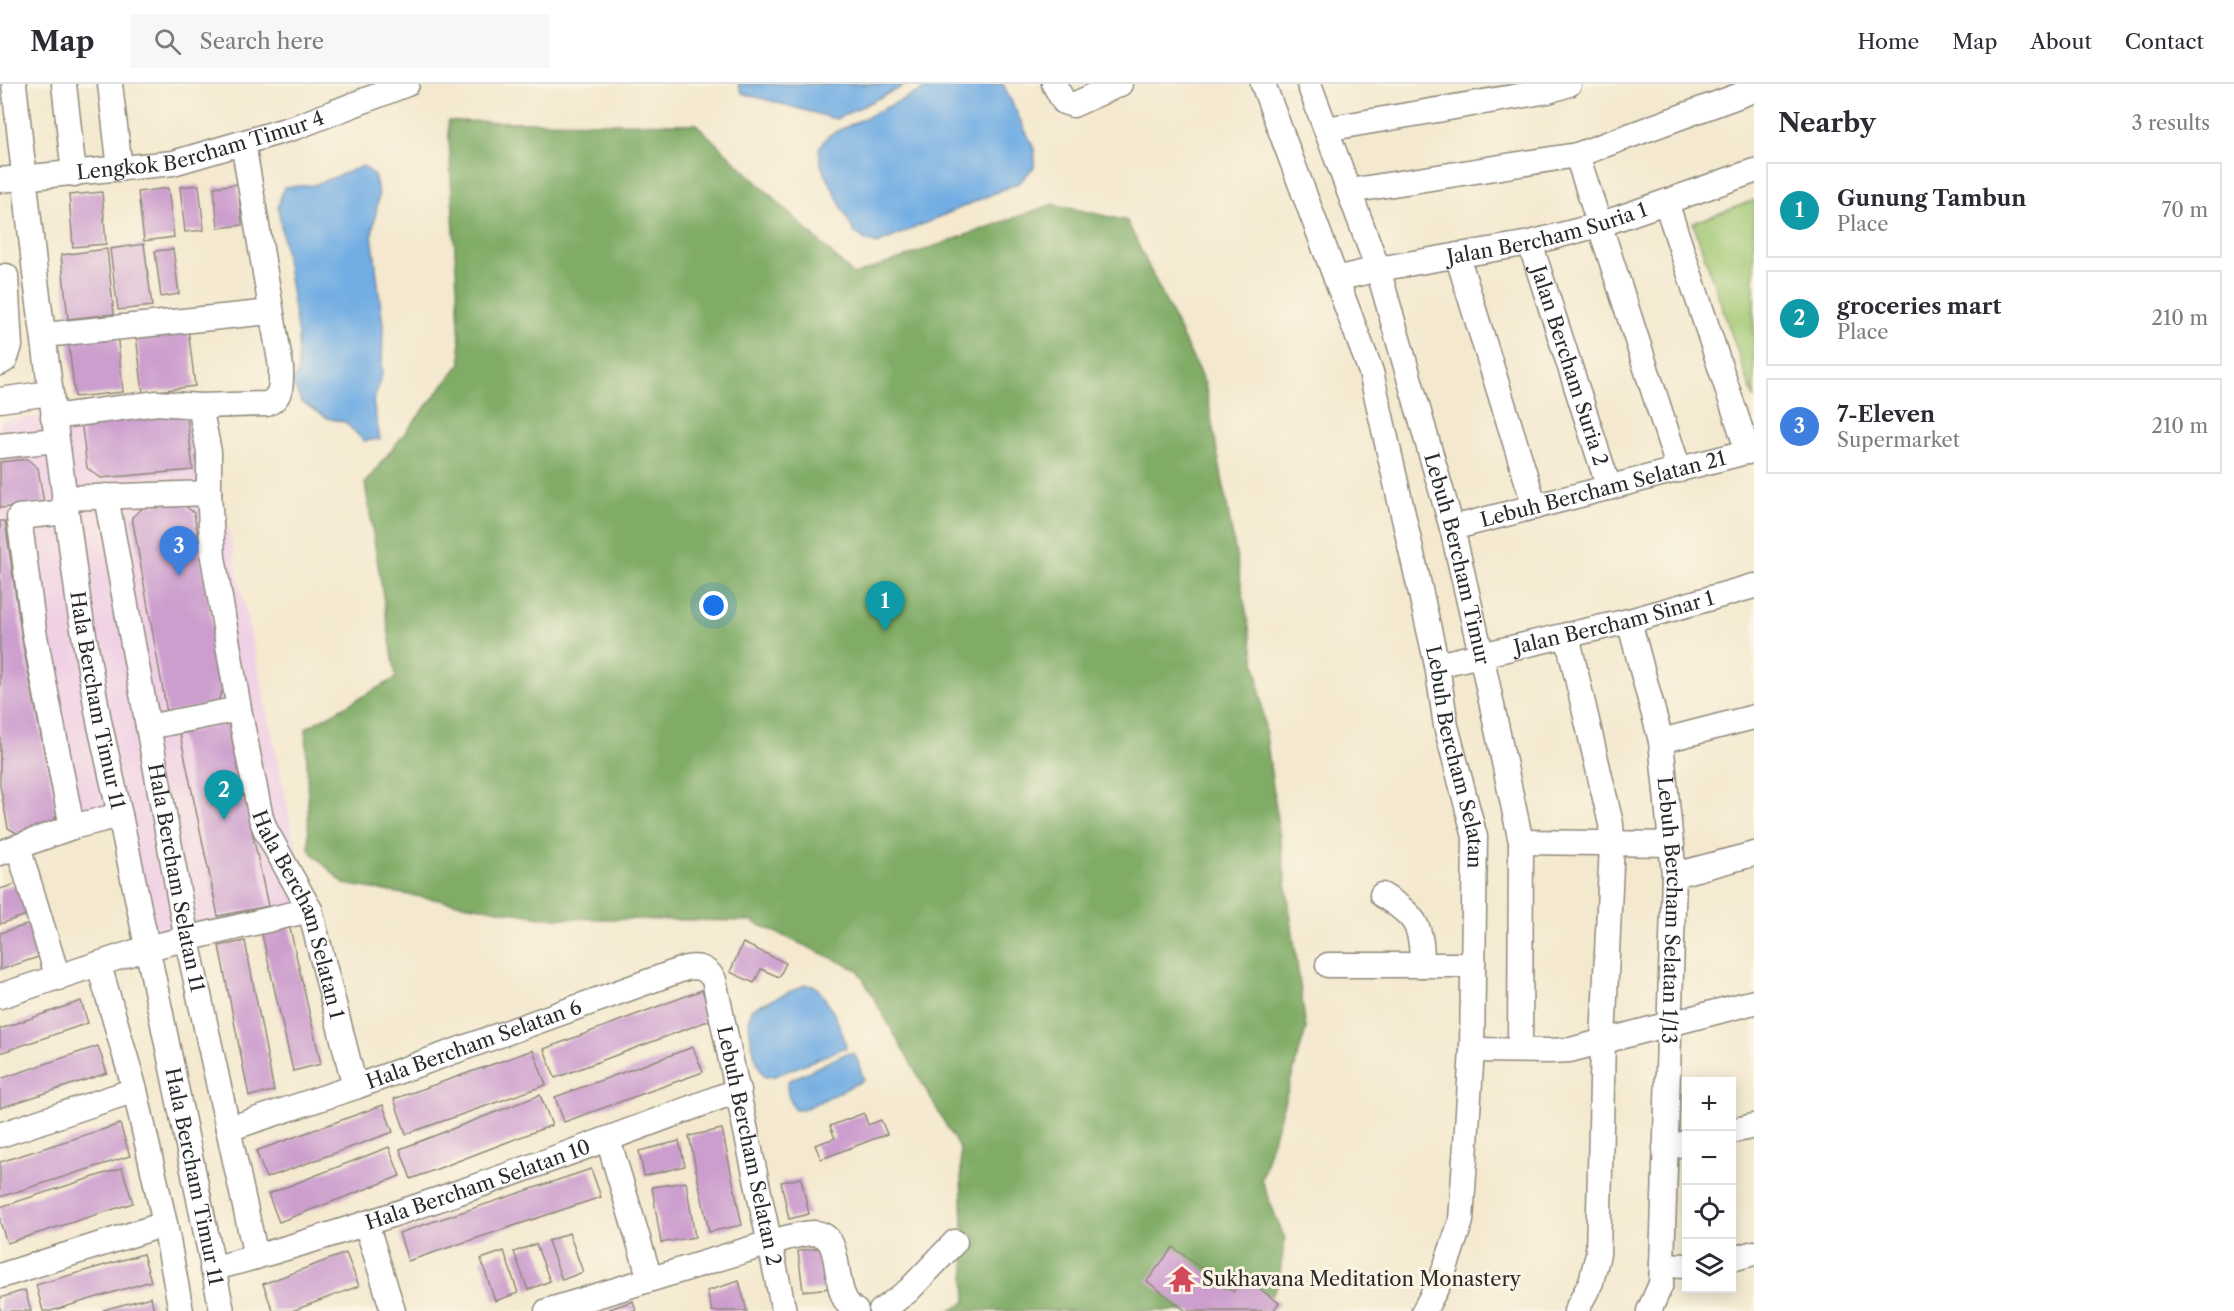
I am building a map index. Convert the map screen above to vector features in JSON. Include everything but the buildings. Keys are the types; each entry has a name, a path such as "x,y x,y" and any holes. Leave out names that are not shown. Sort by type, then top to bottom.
{"street":[{"name":"Hala Bercham Timur 11","path":"14,84 53,417 89,669 222,1311"},
{"path":"64,84 74,174"},
{"path":"110,84 120,169"},
{"name":"Lengkok Bercham Timur 4","path":"0,180 173,163 297,127 358,93 407,84"},
{"path":"1054,84 1064,102 1073,105 1120,84"},
{"name":"Lebuh Bercham Selatan","path":"1263,84 1371,372 1437,665 1446,726 1475,837 1472,1050 1461,1221 1442,1277 1424,1311"},
{"name":"Lebuh Bercham Timur","path":"1309,84 1378,269 1452,528 1481,654 1521,842 1520,1050"},
{"path":"1326,129 1548,91 1569,84"},
{"path":"1349,190 1577,155 1754,90"},
{"path":"0,446 53,417 157,403 200,406 255,405 267,404 275,400 279,395 281,367 243,143"},
{"path":"1577,155 1679,470"},
{"name":"Jalan Bercham Suria 1","path":"1336,279 1378,269 1530,243 1599,225 1754,171"},
{"path":"1666,202 1751,451"},
{"name":"Jalan Bercham Suria 2","path":"1530,243 1609,488"},
{"path":"1457,255 1535,507"},
{"path":"0,363 5,360 10,346 3,277 35,273"},
{"path":"44,335 270,312"},
{"path":"0,400 53,417"},
{"name":"Hala Bercham Selatan 1","path":"200,406 209,452 213,557 239,709 261,818 310,910 354,1087"},
{"name":"Lebuh Bercham Selatan 21","path":"1452,528 1751,451"},
{"path":"72,827 10,517 106,496 209,493"},
{"name":"Hala Bercham Selatan 11","path":"106,496 187,940 256,1257"},
{"name":"Jalan Bercham Sinar 1","path":"1437,665 1629,621 1754,586"},
{"name":"Lebuh Bercham Selatan 1/13","path":"1629,621 1661,741 1674,875 1668,1024 1676,1146 1661,1284 1649,1311"},
{"path":"1567,635 1611,824 1612,843 1602,1041 1598,1254 1591,1282 1576,1311"},
{"path":"148,727 239,709"},
{"path":"1661,741 1754,717"},
{"path":"58,978 9,850 72,827 120,815"},
{"path":"1521,842 1672,844"},
{"path":"1674,875 1754,854"},
{"path":"1382,896 1404,911 1418,927 1422,938 1422,965"},
{"path":"0,996 147,948 310,910"},
{"path":"99,965 135,1090 165,1224 181,1311"},
{"path":"1328,965 1473,965"},
{"name":"Hala Bercham Selatan 6","path":"228,1129 354,1087 686,968 696,966 703,968 714,980"},
{"name":"Lebuh Bercham Selatan 2","path":"714,980 784,1311"},
{"path":"1472,1050 1570,1050 1754,1002"},
{"path":"0,1135 135,1090"},
{"name":"Hala Bercham Selatan 10","path":"212,1269 366,1223 608,1139 739,1090"},
{"path":"1736,1130 1754,1126"},
{"path":"608,1139 650,1279"},
{"path":"366,1223 393,1311"},
{"path":"0,1276 165,1224"},
{"path":"547,1311 786,1238 816,1233 827,1239 834,1247 841,1294 849,1307 856,1311"},
{"path":"881,1311 909,1292 955,1242"},
{"path":"1736,1258 1754,1254"},
{"path":"1662,1265 1682,1266"}],"shaded area":[{"path":"200,397 309,907 149,948 120,815 13,847 0,783 0,421"}],"green space":[{"path":"448,121 696,124 854,275 1053,204 1127,221 1205,384 1258,677 1306,1029 1261,1180 1285,1239 1278,1285 1261,1311 950,1311 966,1302 960,1150 858,970 751,921 546,918 344,884 309,850 306,728 396,678 365,483 461,363"},
{"path":"1754,200 1754,399 1693,223"}],"water":[{"path":"738,84 908,84 836,119 742,93"},
{"path":"935,84 1003,84 1035,151 1034,167 1020,182 877,244 866,240 854,232 821,165 819,148 829,135"},
{"path":"363,166 374,175 379,195 372,234 383,325 382,375 373,402 380,439 364,441 345,422 327,418 302,402 292,383 298,373 298,336 278,206 284,187 314,185"},
{"path":"805,985 815,986 825,998 838,1023 846,1047 775,1076 765,1077 757,1062 752,1044 751,1009"},
{"path":"853,1053 864,1080 802,1110 795,1110 788,1096 788,1081 845,1054"}],"place":[{"name":"7-Eleven","path":"179,576"},
{"name":"Gunung Tambun","path":"885,631"},
{"name":"groceries mart","path":"224,820"},
{"name":"Sukhavana Meditation Monastery","path":"1182,1279"}]}
